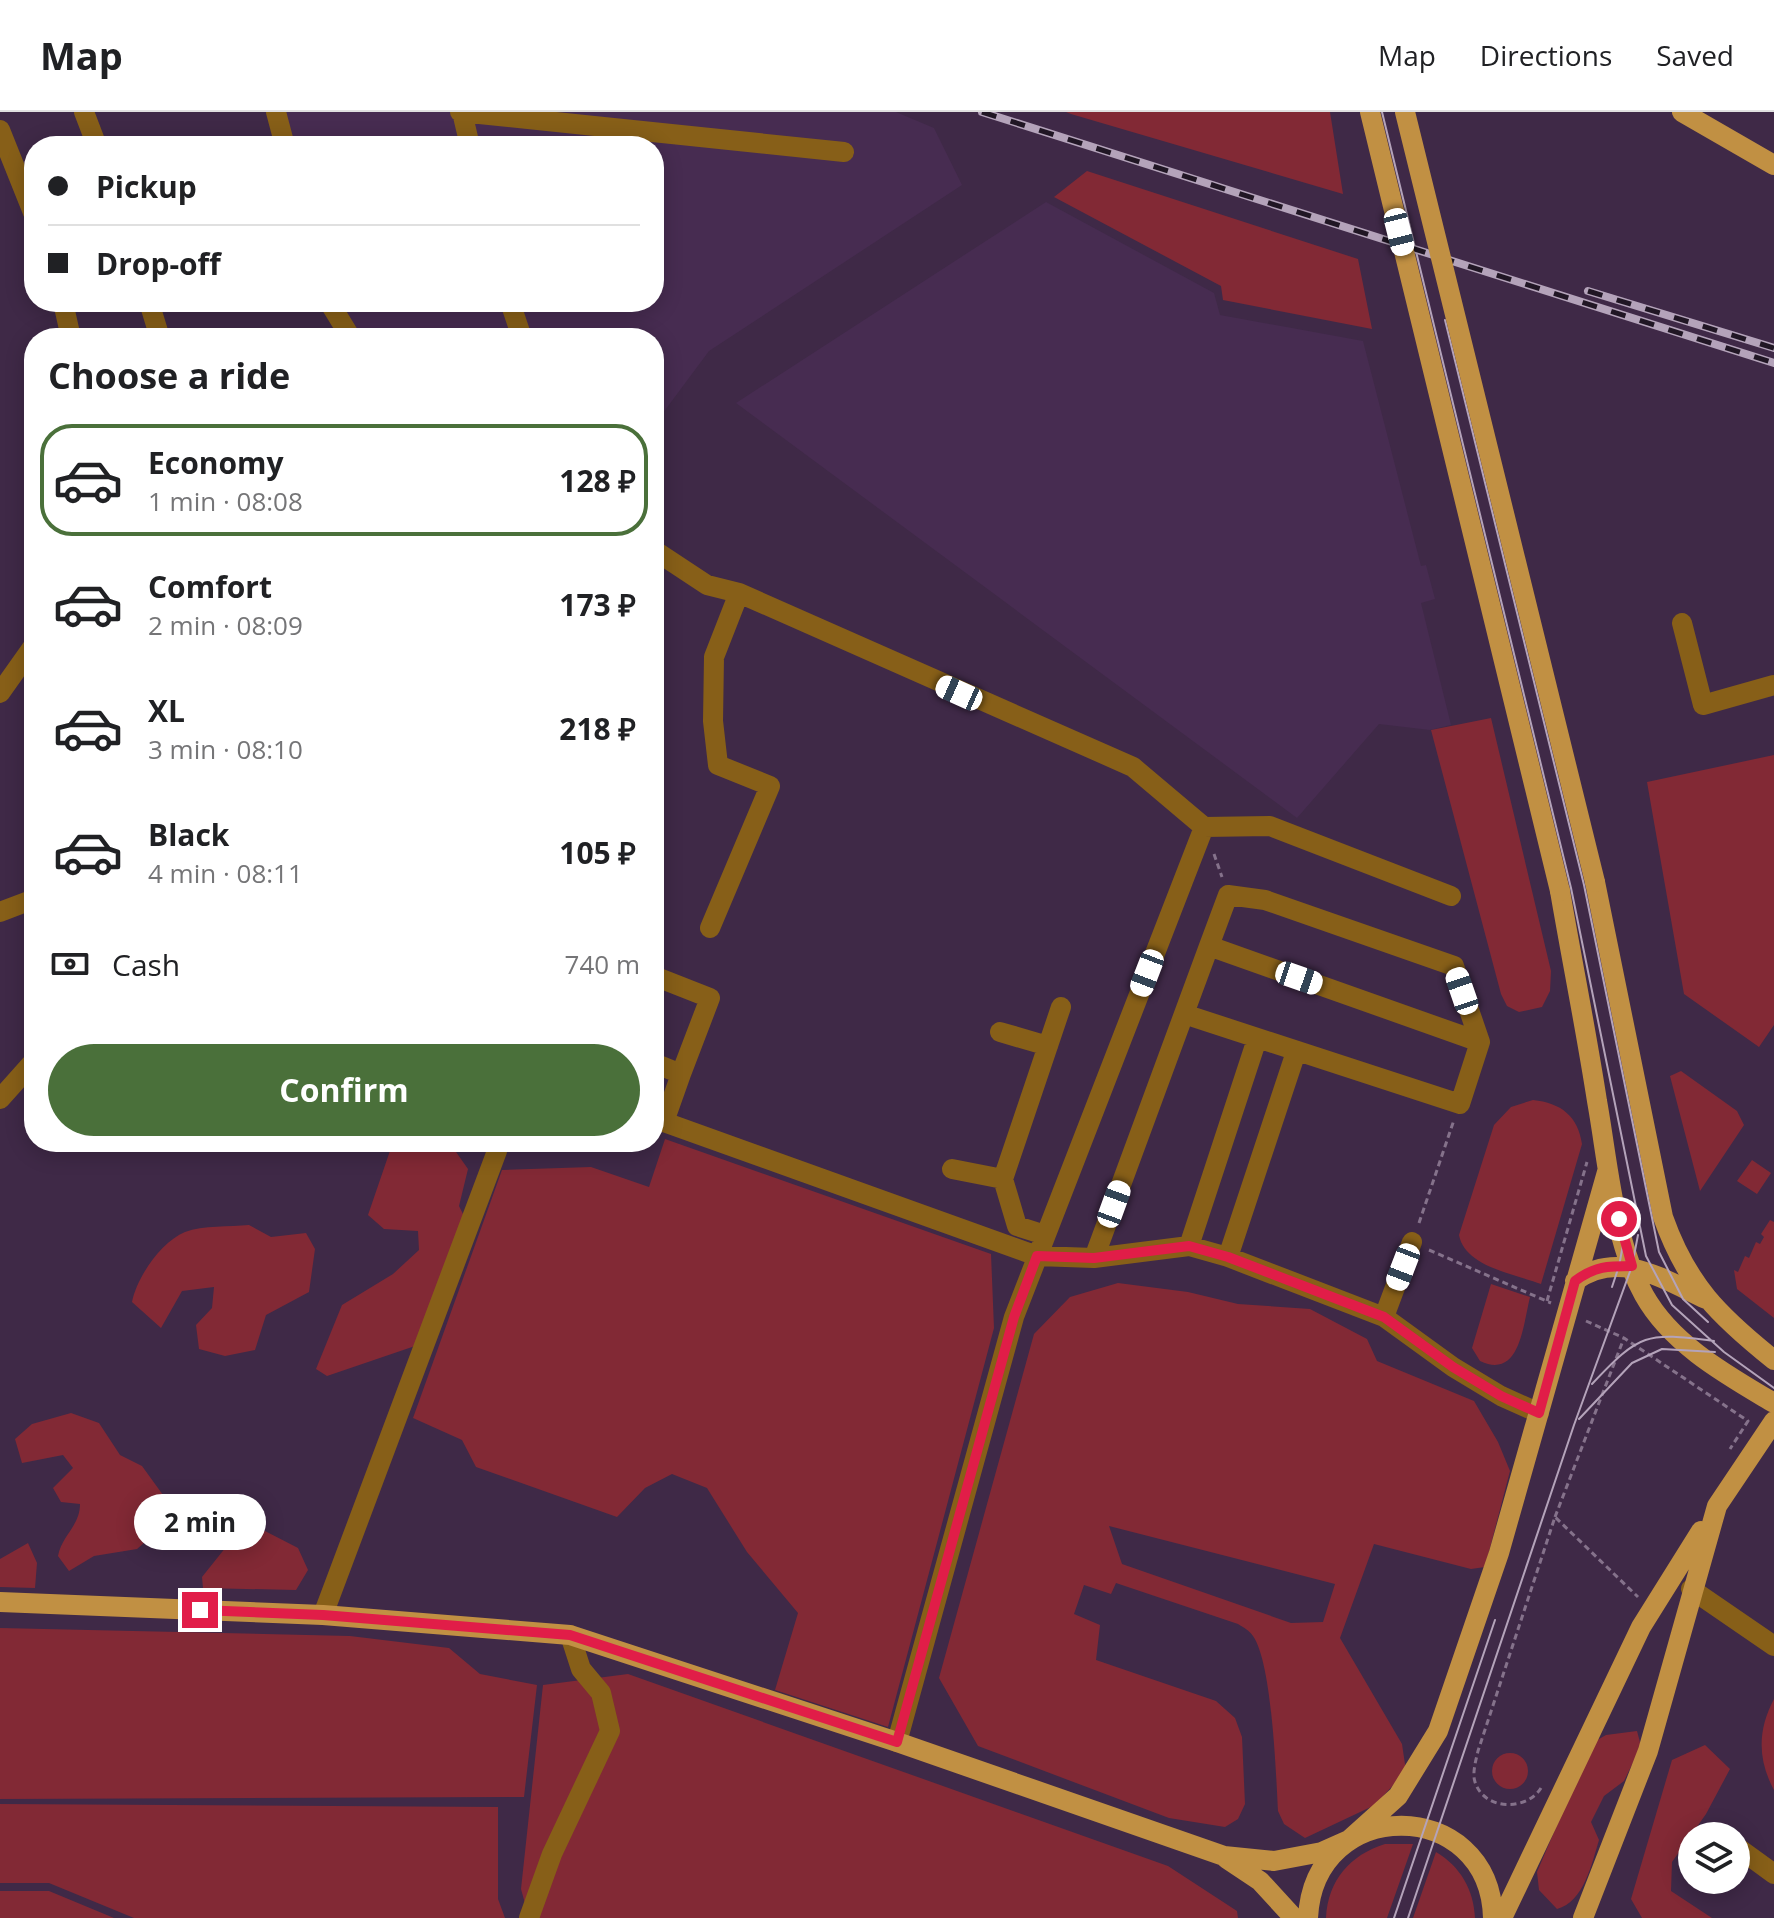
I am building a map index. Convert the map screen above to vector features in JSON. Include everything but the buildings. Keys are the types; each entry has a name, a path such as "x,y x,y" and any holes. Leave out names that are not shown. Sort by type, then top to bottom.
{"main road":[{"path":"1370,112 1560,891 1607,1172 1632,1266 1645,1296 1680,1337 1715,1367 1774,1403"},
{"path":"1405,112 1595,882 1663,1217 1677,1257 1706,1299 1774,1360"},
{"path":"1682,112 1774,165"},
{"path":"1308,1918 1319,1873 1335,1851 1398,1796 1438,1731 1499,1553 1607,1172"},
{"path":"1575,1281 1590,1270 1605,1265 1632,1266 1706,1299"},
{"path":"1506,1910 1641,1627 1774,1421"},
{"path":"1583,1918 1648,1751 1691,1589 1717,1506"},
{"path":"0,1602 323,1615 570,1635 897,1742 1224,1856 1274,1861 1322,1852 1382,1826 1420,1827 1460,1846 1506,1910 1524,1918"},
{"path":"1224,1856 1260,1881 1294,1918"},
{"path":"1482,1873 1490,1894 1493,1918"}],"street":[{"path":"84,112 93,136"},
{"path":"276,112 282,136"},
{"path":"467,136 461,112 844,152"},
{"path":"0,130 24,190"},
{"path":"664,557 707,585 739,593 1133,767 1204,827 1270,826 1451,896"},
{"path":"710,928 770,786 718,765 713,721 714,657 739,593"},
{"path":"1682,623 1703,705 1774,685"},
{"path":"0,693 24,659"},
{"path":"897,1742 1014,1317 1204,827"},
{"path":"1094,1258 1209,946 1228,895 1265,900 1454,966 1480,1042 1460,1104 1184,1014"},
{"path":"0,912 24,903"},
{"path":"1209,946 1480,1042"},
{"path":"664,980 710,998 664,1122 1037,1256 1094,1258 1189,1246 1228,1257 1384,1317 1453,1367 1501,1396 1539,1413"},
{"path":"1045,1235 1017,1226 1003,1179 1061,1007"},
{"path":"1000,1032 1048,1046"},
{"path":"1189,1246 1257,1039"},
{"path":"1228,1257 1296,1052"},
{"path":"664,1067 681,1074"},
{"path":"0,1099 24,1072"},
{"path":"323,1615 497,1152"},
{"path":"952,1169 1003,1179"},
{"path":"1384,1317 1412,1242"},
{"path":"1691,1589 1774,1646"},
{"path":"529,1918 552,1854 610,1731 601,1693 581,1669 570,1635"},
{"path":"1750,1856 1774,1874"}],"path":[{"path":"1204,827 1228,895"},
{"path":"1460,1104 1412,1242 1624,1338 1748,1421 1723,1461"},
{"path":"1547,1301 1587,1161"},
{"path":"1545,1782 1528,1802 1515,1806 1482,1794 1474,1781 1478,1751 1555,1517 1624,1338"},
{"path":"1555,1517 1638,1597"}],"shaded area":[{"path":"283,112 896,112 934,128 962,185 709,351 664,412 664,328 354,328 345,312 664,312 664,136 289,136"},
{"path":"1066,112 1330,112 1343,194 1071,114"},
{"path":"1087,171 1358,259 1372,329 1223,300 1221,286 1054,197"},
{"path":"1046,202 1214,293 1220,315 1363,341 1421,566 1426,565 1435,599 1421,603 1451,725 1430,730 1379,724 1297,818 736,403"},
{"path":"1491,718 1551,971 1550,991 1542,1007 1519,1012 1507,1006 1501,994 1431,730"},
{"path":"1774,755 1774,1025 1759,1047 1684,994 1647,782"},
{"path":"1681,1071 1737,1111 1744,1125 1700,1191 1670,1076"},
{"path":"1533,1100 1552,1104 1566,1113 1577,1126 1582,1144 1541,1284 1481,1262 1463,1246 1459,1235 1494,1125 1511,1107"},
{"path":"665,1139 991,1254 994,1328 888,1727 775,1690 798,1613 747,1552 707,1488 672,1474 645,1488 617,1517 476,1467 462,1440 413,1418 502,1170 591,1167 649,1187 661,1152 664,1152"},
{"path":"390,1152 456,1152 468,1169 459,1206 465,1218 415,1346 327,1376 316,1369 342,1305 393,1274 419,1250 418,1231 384,1229 368,1215"},
{"path":"1752,1160 1771,1173 1757,1194 1737,1181"},
{"path":"1770,1220 1774,1222 1774,1318 1737,1289 1734,1270 1738,1272 1745,1256 1749,1258 1756,1242 1760,1244 1764,1237 1761,1234"},
{"path":"249,1225 271,1237 306,1233 315,1249 309,1292 266,1315 255,1350 225,1356 199,1349 196,1325 212,1308 214,1287 182,1291 161,1328 132,1302 151,1261 176,1237 200,1228"},
{"path":"1118,1283 1188,1292 1238,1304 1310,1309 1367,1339 1377,1361 1474,1401 1498,1442 1510,1471 1485,1567 1471,1569 1374,1544 1340,1638 1402,1744 1406,1771 1375,1805 1305,1838 1284,1824 1278,1811 1269,1693 1253,1636 1238,1624 1116,1583 1111,1594 1084,1585 1074,1614 1100,1625 1096,1660 1216,1701 1235,1718 1242,1737 1245,1804 1238,1819 1225,1827 1169,1818 978,1746 939,1678 1034,1334 1070,1297","holes":["1109,1526 1335,1584 1323,1622 1291,1623 1122,1564"]},
{"path":"1491,1284 1530,1297 1517,1347 1504,1363 1493,1365 1480,1361 1472,1348"},
{"path":"71,1413 99,1423 120,1455 142,1466 163,1495 154,1534 137,1549 94,1556 69,1571 58,1556 77,1518 80,1504 61,1502 53,1488 73,1468 63,1455 22,1463 15,1439 32,1424"},
{"path":"265,1531 298,1548 308,1570 296,1590 203,1588 202,1577 226,1547"},
{"path":"28,1543 37,1563 35,1588 0,1587 0,1559"},
{"path":"0,1628 350,1636 449,1648 480,1674 537,1685 524,1797 0,1799"},
{"path":"628,1674 1168,1866 1237,1911 1238,1918 529,1918 521,1889 543,1685"},
{"path":"1774,1699 1774,1790 1762,1755 1762,1733"},
{"path":"1637,1731 1641,1746 1624,1781 1604,1796 1591,1822 1599,1840 1586,1880 1574,1898 1557,1909 1539,1890 1537,1872 1592,1743 1606,1735"},
{"path":"1705,1745 1730,1769 1700,1822 1678,1822 1678,1854 1672,1862 1671,1891 1712,1918 1642,1918 1631,1899 1672,1760"},
{"path":"1510,1753 1523,1758 1528,1771 1523,1784 1510,1789 1497,1784 1492,1771 1497,1758"},
{"path":"0,1804 498,1807 498,1899 505,1918 134,1918 49,1883 0,1883"},
{"path":"1385,1844 1413,1844 1387,1918 1326,1918 1331,1892 1343,1871 1361,1855"},
{"path":"1436,1852 1452,1864 1464,1880 1472,1898 1475,1918 1413,1918"},
{"path":"0,1891 49,1891 114,1918 0,1918"}],"tram line":[{"path":"1382,112 1571,888 1646,1256 1672,1305 1724,1352 1774,1388"},
{"path":"1445,320 1584,885 1659,1252 1683,1299 1708,1322"},
{"path":"1612,1287 1631,1202"},
{"path":"1408,1918 1574,1425 1632,1266 1638,1235"},
{"path":"1592,1384 1622,1354 1646,1340 1673,1337 1714,1341"},
{"path":"1579,1419 1632,1363 1662,1349 1715,1352"},
{"path":"1394,1918 1495,1620"}],"railway":[{"path":"982,112 1774,363"},
{"path":"1588,291 1774,348"}],"route":[{"path":"200,1610 323,1615 570,1635 897,1742 1014,1317 1037,1256 1094,1258 1189,1246 1228,1257 1384,1317 1453,1367 1501,1396 1539,1413 1575,1281 1590,1270 1605,1265 1632,1266 1619,1219"}]}
